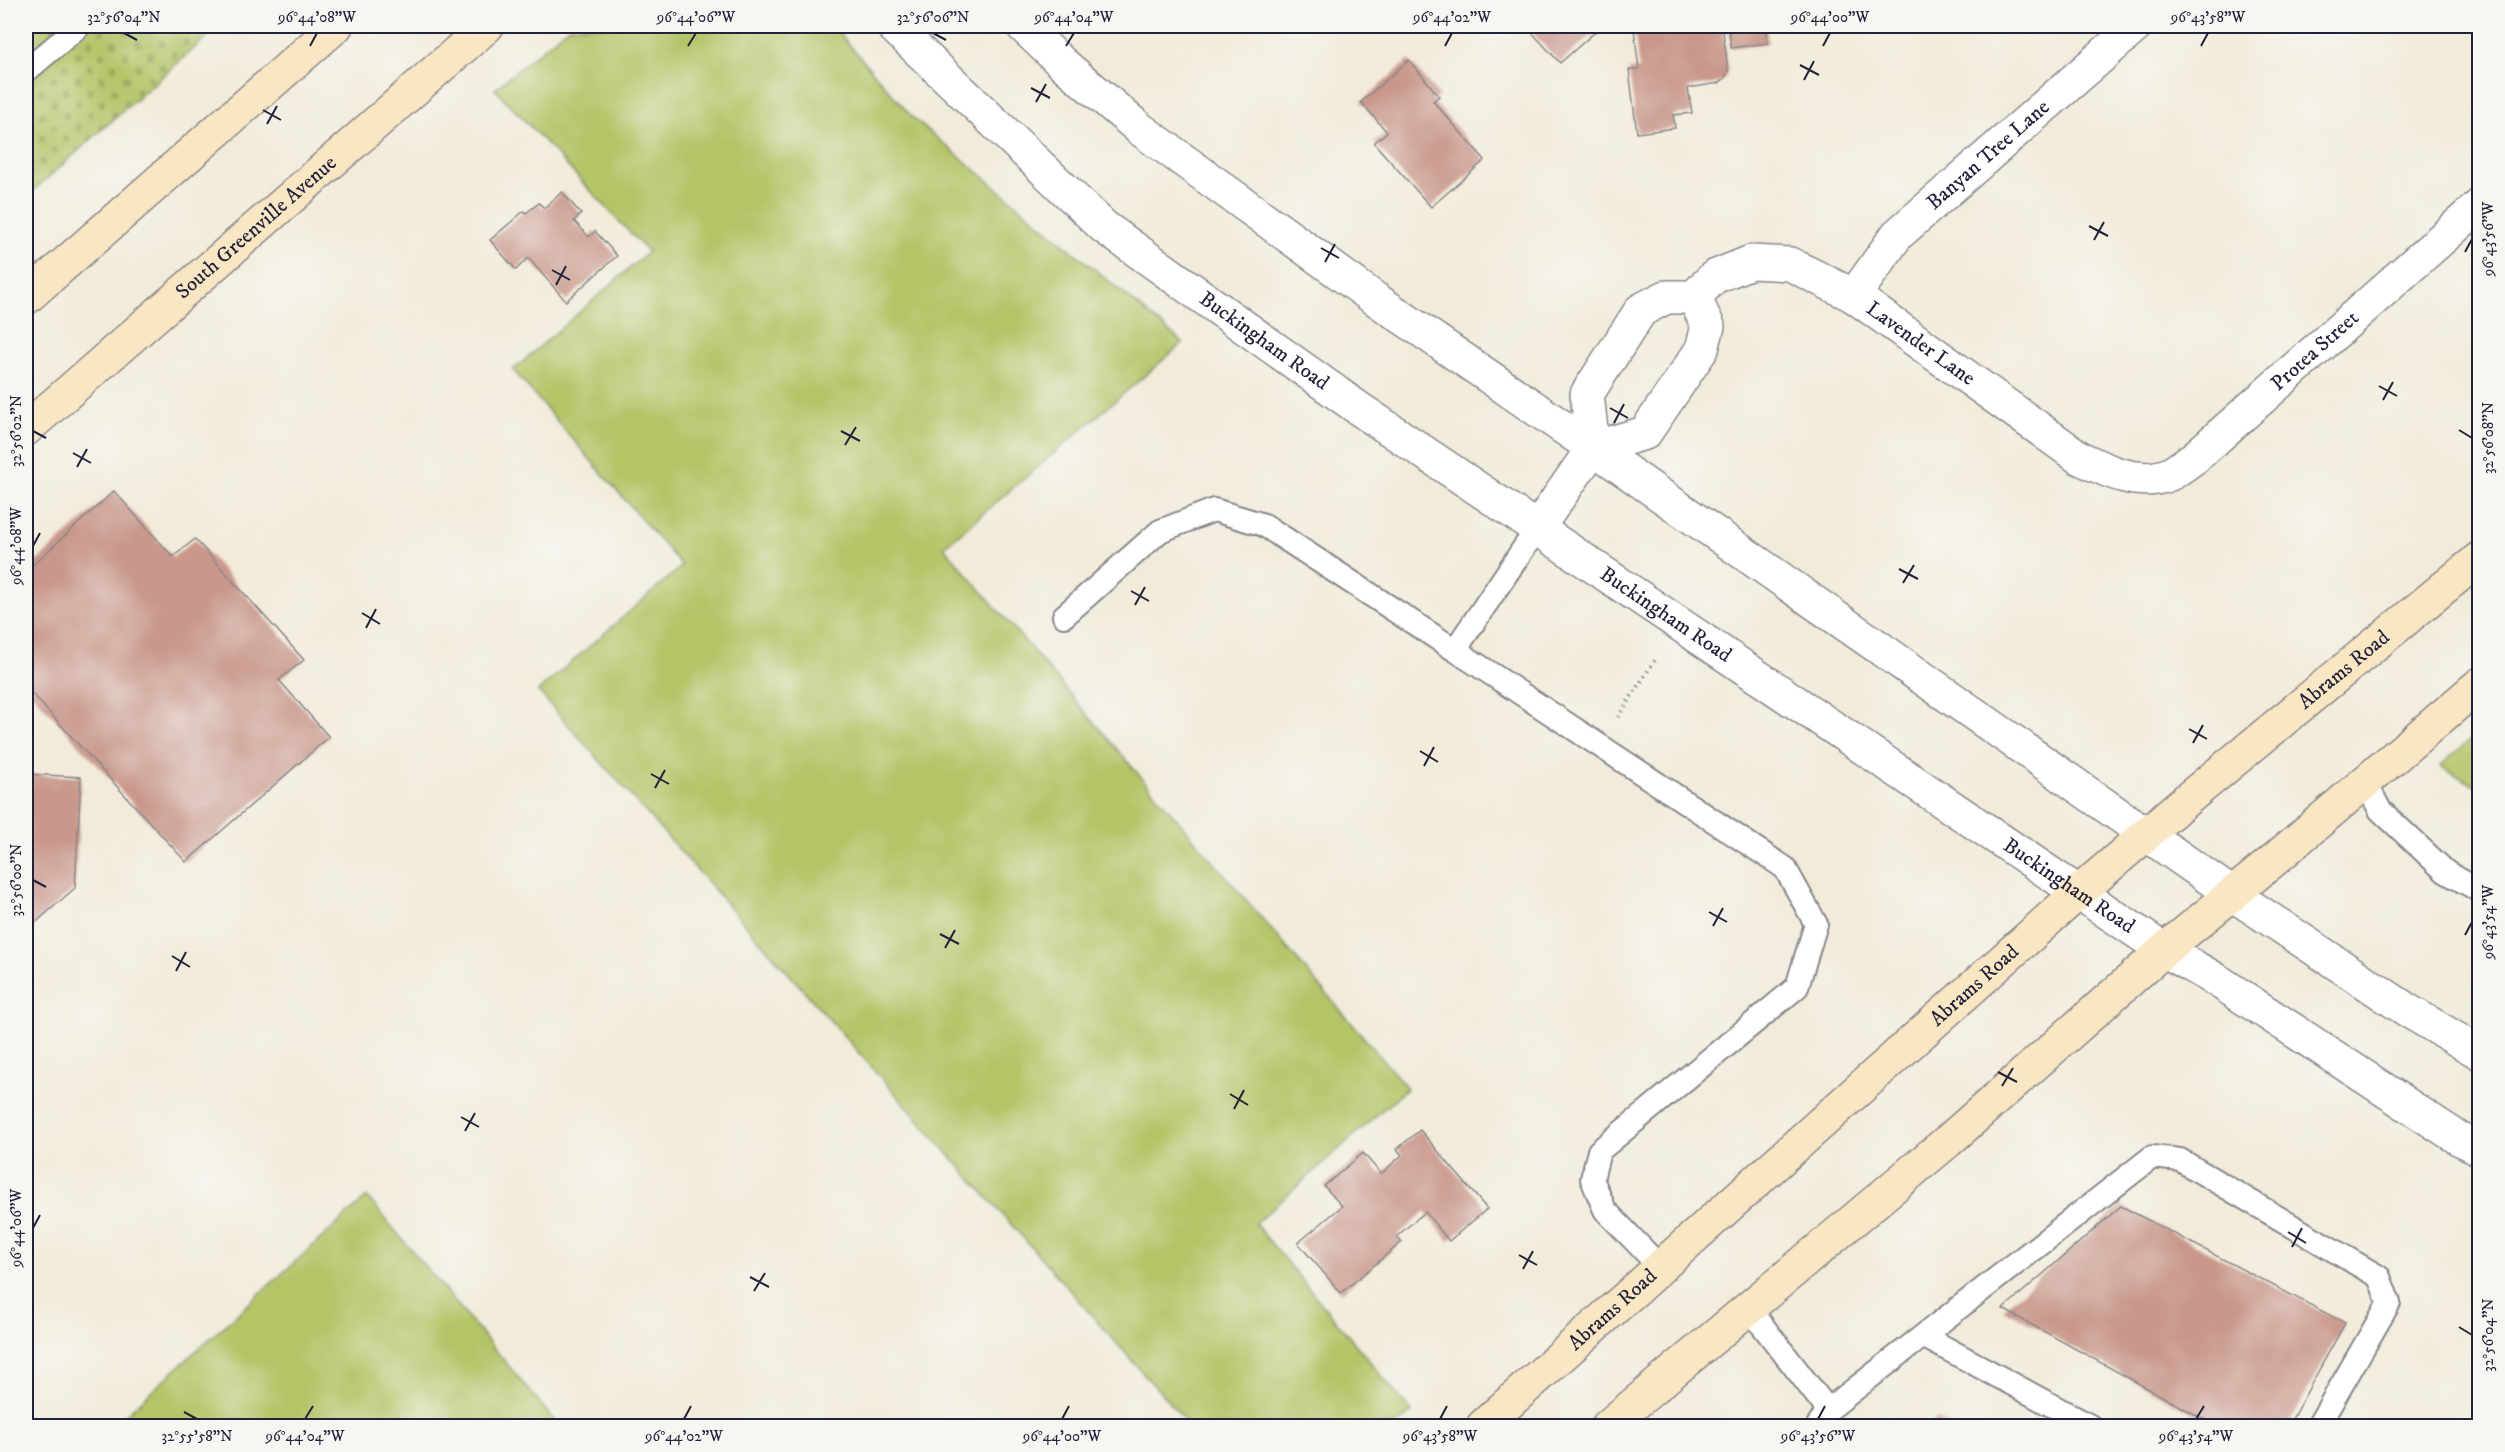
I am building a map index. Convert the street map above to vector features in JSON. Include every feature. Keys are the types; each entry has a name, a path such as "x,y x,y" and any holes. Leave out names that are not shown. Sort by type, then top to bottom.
{"main road":[{"path":"26,298 336,26"},
{"name":"South Greenville Avenue","path":"26,429 487,26"},
{"name":"Abrams Road","path":"1483,1426 2078,893 2147,833 2480,558"},
{"path":"1608,1426 1948,1141 2164,950 2366,783 2480,684"}],"street":[{"name":"Buckingham Road","path":"893,26 1104,227 1358,408 1536,530 2164,950 2215,979 2458,1138 2480,1149"},
{"path":"1023,26 1062,63 1140,129 1374,298 2232,894 2407,1010 2480,1053"},
{"name":"Banyan Tree Lane","path":"1854,296 1897,235 2136,26"},
{"name":"Protea Street","path":"2142,478 2169,474 2194,458 2480,206"},
{"name":"Lavender Lane","path":"1694,297 1714,277 1751,262 1790,264 1854,296 2080,458 2111,473 2142,478"},
{"path":"1536,530 1593,448 1645,433 1702,350 1708,326 1694,297 1666,297 1641,310 1587,394 1593,448"}],"lane":[{"path":"26,71 79,26"},
{"path":"1064,616 1160,531 1214,510 1264,525 1785,868 1816,924 1797,987 1599,1151 1592,1179 1605,1210 1660,1266"},
{"path":"1455,650 1536,530"},
{"path":"2366,783 2380,810 2446,872 2480,891"},
{"path":"1748,1307 1823,1418 1923,1336 2152,1157 2180,1160 2379,1277 2389,1303 2318,1426"},
{"path":"1923,1336 2090,1426"}],"path":[{"path":"1599,746 1657,657"}],"green space":[{"path":"26,26 219,26 26,197"},
{"path":"570,26 833,26 913,118 1183,343 944,547 1407,1088 1255,1224 1412,1412 1395,1426 1190,1426 538,691 682,566 513,370 648,252 495,89"},
{"path":"2479,732 2479,788 2440,766"},
{"path":"367,1197 559,1426 113,1426"}],"building":[{"path":"1526,26 1597,26 1596,31 1560,63"},
{"path":"1648,26 1766,26 1768,43 1731,48 1729,30 1723,31 1728,70 1725,78 1719,83 1688,88 1692,113 1673,115 1675,128 1637,133 1629,70 1639,69 1634,29 1649,28"},
{"path":"1409,60 1439,96 1433,101 1485,160 1431,207 1374,143 1387,132 1361,102"},
{"path":"562,192 581,214 574,221 589,237 595,231 617,256 566,301 528,258 516,270 490,240 524,211 526,213 539,203 544,208"},
{"path":"114,491 173,557 195,539 304,660 279,680 329,737 186,862 26,687 26,571"},
{"path":"26,774 81,777 75,888 26,931"},
{"path":"1420,1130 1487,1209 1449,1241 1425,1212 1397,1236 1402,1242 1341,1293 1298,1243 1342,1206 1324,1186 1363,1153 1381,1174 1402,1155 1397,1149"},
{"path":"2121,1206 2345,1323 2288,1426 2216,1426 2003,1309"},
{"path":"1936,1418 1951,1426 1931,1426"}]}
